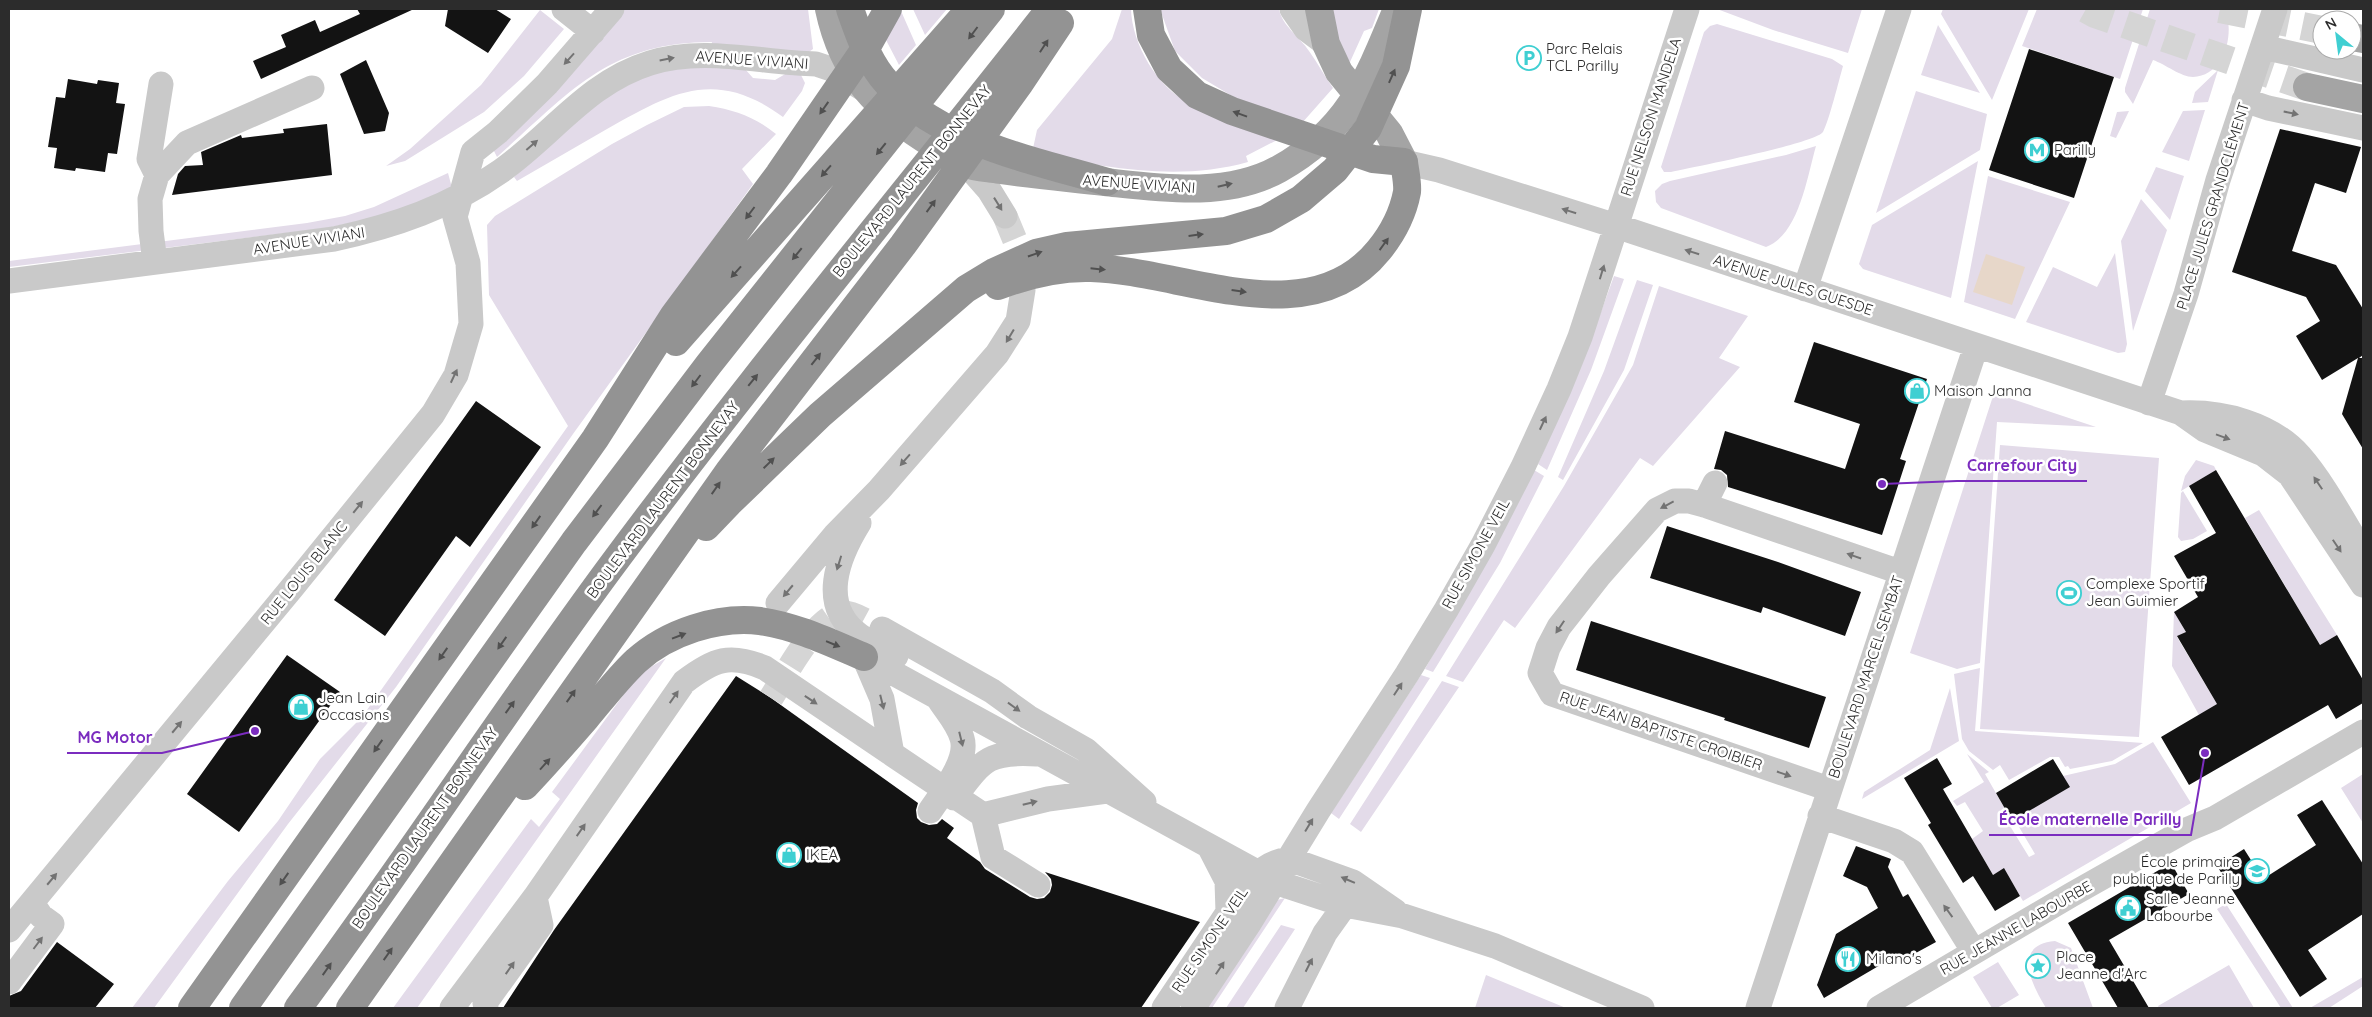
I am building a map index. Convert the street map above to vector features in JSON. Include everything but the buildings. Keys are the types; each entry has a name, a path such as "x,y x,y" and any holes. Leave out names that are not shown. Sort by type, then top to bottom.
{"highway":[{"path":"850,9 857,30 882,77 902,97 921,112 954,132 989,146 1107,182"},
{"path":"192,1008 595,439 674,316 779,174 869,42 888,9"},
{"path":"244,1008 574,542 709,364 827,216 947,50 970,9"},
{"path":"595,439 707,304 804,196 947,50 991,9"},
{"name":"BOULEVARD LAURENT BONNEVAY","path":"298,1008 464,771 607,572 743,392 867,237 1008,80 1050,9"},
{"path":"350,1008 729,471 902,245 1008,80 1069,9"},
{"path":"908,339 989,290 1015,280 1047,272 1090,268 1276,296 1312,293 1351,276 1372,259 1387,241 1397,221 1407,191 1404,162 1373,159 1232,111 1197,95 1169,69 1151,35 1147,9"},
{"path":"629,614 729,503 820,415 966,289 994,272 1036,253 1067,246 1226,231 1266,219 1301,199 1335,170 1368,128 1396,66 1408,9"},
{"path":"432,892 623,674 637,660 661,644 717,621 742,620 782,626 864,657"}],"main road":[{"path":"829,9 838,43 865,90"},
{"path":"1319,9 1326,44 1340,72 1389,133 1404,162"},
{"name":"AVENUE VIVIANI","path":"865,90 905,127 967,165 1150,188 1215,188 1257,178 1277,170 1296,159 1330,132 1350,109 1373,68 1397,9"},
{"path":"2307,87 2363,99"}],"street":[{"path":"564,9 593,32"},
{"name":"RUE LOUIS BLANC","path":"9,930 433,414 456,375 471,324 468,263 455,217 473,152 498,132 547,84 612,9"},
{"path":"1292,9 1306,29 1326,44"},
{"name":"RUE NELSON MANDELA","path":"1616,226 1687,9"},
{"path":"1805,289 1899,9"},
{"name":"PLACE JULES GRANDCLÉMENT","path":"2150,403 2162,370 2244,100 2275,9"},
{"path":"2263,47 2363,70"},
{"name":"AVENUE VIVIANI","path":"9,281 334,239 375,230 421,215 461,196 503,170 602,86 617,76 651,62 669,58 704,55 816,64 831,69 865,90"},
{"path":"157,175 149,159 161,84"},
{"path":"155,262 151,232 150,199 157,175 186,144 312,88"},
{"path":"2244,100 2268,108 2363,128"},
{"name":"AVENUE JULES GUESDE","path":"1404,162 1439,170 1616,226 2181,413 2206,430 2263,454 2284,469 2290,475 2363,585"},
{"path":"967,165 989,190 1005,216"},
{"name":"RUE SIMONE VEIL","path":"1164,1008 1228,912 1289,859 1407,674 1483,545 1523,467 1559,389 1595,294 1616,226"},
{"path":"778,603 997,354 1009,338 1018,321 1023,290"},
{"name":"BOULEVARD MARCEL SEMBAT","path":"1758,1008 1976,346"},
{"name":"AVENUE JULES GUESDE","path":"2181,413 2197,412 2220,415 2264,429 2282,441 2300,456 2363,553"},
{"path":"1704,505 1715,482"},
{"path":"879,490 852,534 841,556 835,576 838,608 848,625 858,634 988,706 1040,754"},
{"name":"RUE JEAN BAPTISTE CROIBIER","path":"1829,789 1552,694 1540,673 1548,648 1559,627 1599,576 1657,510 1675,501 1689,501 1704,505 1900,572"},
{"path":"866,621 992,691 1028,717 1086,750 1167,824"},
{"path":"864,657 1266,878 1345,905 1404,916 1495,946 1642,1008"},
{"path":"864,657 882,699 892,754"},
{"path":"452,1008 535,897 684,682 704,667 726,660 745,660 765,668 949,794 983,815 993,857 1038,885"},
{"path":"937,697 956,723 963,739 963,754 949,794"},
{"name":"RUE JEANNE LABOURBE","path":"1884,1007 2002,935 2167,841 2215,818 2363,732"},
{"path":"935,814 949,794 986,760 999,754 1040,754"},
{"path":"983,815 1048,798 1107,792"},
{"path":"1820,816 1894,841 1912,852 1974,952"},
{"path":"1210,848 1227,881 1228,912"},
{"path":"1289,859 1353,882 1404,916"},
{"name":"RUE SIMONE VEIL","path":"1193,1008 1266,878"},
{"path":"486,1008 485,1003 540,925 535,897"},
{"path":"9,982 52,924 41,916 32,903"},
{"path":"1287,1008 1326,933 1345,905"}],"shaded area":[{"path":"619,9 808,9 813,49 806,54 711,46 712,42 676,44 645,51 617,62 569,92 497,157 491,145"},
{"path":"913,9 947,9 925,35"},
{"path":"1122,9 1131,9 1132,22 1141,50 1157,75 1177,96 1234,123 1279,139 1246,156 1248,162 1194,171 1167,172 1113,167 1032,153 1037,130 1112,39"},
{"path":"1160,9 1279,9 1284,21 1305,46 1333,88 1302,123 1237,99 1202,78 1175,51"},
{"path":"1331,9 1379,9 1372,28 1364,31 1350,62 1341,52"},
{"path":"1717,9 1862,9 1848,53 1773,30"},
{"path":"1943,9 2029,9 1992,100 1941,14"},
{"path":"2037,9 2143,9 2120,79 2022,46"},
{"path":"2150,9 2225,9 2228,19 2228,41 2220,61 2204,75 2188,76 2153,60 2133,104 2125,92 2125,88"},
{"path":"540,10 564,29 524,76 484,112 405,161 386,166 410,149 481,85"},
{"path":"901,11 916,45 899,65 886,40"},
{"path":"1717,24 1832,59 1843,66 1825,127 1823,132 1815,137 1799,143 1664,172 1661,167 1704,32 1710,26"},
{"path":"1938,25 1980,93 1921,75"},
{"path":"685,67 745,69 753,78 775,80 787,73 801,75 805,83 802,91 783,117 759,102 736,93 714,89 673,96 630,116 517,181 514,177 563,132 615,92 655,73"},
{"path":"2218,70 2208,102 2192,103 2195,92"},
{"path":"1916,91 1987,114 1980,150 1876,213"},
{"path":"709,106 744,115 776,134 742,169 753,184 573,434 396,687 288,824 154,1008 132,1008 228,881 278,821 320,759 362,717 568,426 489,295 487,225 495,216 612,144 647,125 684,107"},
{"path":"2205,110 2189,161 2162,152 2183,111"},
{"path":"2129,111 2116,138 2110,136 2117,112"},
{"path":"1816,146 1805,188 1794,218 1786,231 1766,247 1661,208 1656,202 1655,191 1662,184 1670,181 1786,155"},
{"path":"1978,161 1951,298 1863,269 1859,264 1872,225"},
{"path":"2156,167 2184,176 2170,220 2145,191"},
{"path":"448,173 452,188 391,214 327,228 9,267 9,261 307,223 345,216 374,207"},
{"path":"1988,176 2070,202 2015,319 1964,302"},
{"path":"2141,199 2167,230 2133,331 2121,241"},
{"path":"2115,253 2127,344 2125,352 2118,353 2026,322 2053,267 2097,287"},
{"path":"1986,254 2025,267 2012,305 1973,292"},
{"path":"1614,276 1624,279 1591,370 1547,470 1538,464 1582,364"},
{"path":"1637,280 1653,285 1624,370 1563,480 1558,477 1604,371"},
{"path":"1659,286 1748,316 1719,358 1740,367 1653,466 1640,458 1515,628 1504,620 1463,682 1446,676 1564,486 1633,365"},
{"path":"1994,393 2096,427 1997,422 1980,663 1957,669 1910,653"},
{"name":"Complexe Sportif Jean Guimier","path":"2000,445 2159,458 2139,737 1980,729"},
{"path":"2196,460 2214,466 2216,470 2181,491 2185,476"},
{"path":"1534,470 1544,476 1500,563 1433,672 1425,669"},
{"path":"2183,491 2207,531 2193,539 2181,541 2178,537 2181,493"},
{"path":"2259,510 2337,635 2320,645 2245,518"},
{"path":"2174,612 2186,632 2177,637 2217,704 2199,715 2172,666"},
{"path":"666,658 417,1008 393,1008 531,819 539,827 560,799 552,792 630,686 642,672"},
{"path":"1980,668 1975,731 2143,743 2112,761 2070,769 2068,766 2065,767 2059,757 2050,757 2009,780 2000,765 1993,770 1969,751 1962,739 1954,674"},
{"path":"1421,675 1430,678 1339,819 1331,813"},
{"path":"1442,681 1459,687 1361,832 1350,824"},
{"path":"1950,688 1959,741 1862,799 1864,792 1930,750"},
{"path":"2153,742 2191,803 2023,901 2004,869 1993,875 1972,839 1983,831 1965,802 1957,806 1953,801 1984,782 1967,754 1989,772 1985,774 2012,821 2063,776 2115,764","holes":["2016,822 2035,854 2029,857 2010,826"]},
{"path":"2363,774 2363,823 2341,788"},
{"path":"1285,898 1212,1008 1200,1008 1277,900"},
{"path":"2226,904 2293,1008 2281,1008 2217,909"},
{"path":"1281,925 1295,929 1243,1008 1226,1008"},
{"path":"2055,941 2071,948 2093,1008 2046,1008 2031,978 2029,958 2033,950 2041,944"},
{"path":"1998,962 2019,995 1997,1008 1992,1008 1973,977"},
{"path":"2229,965 2254,1008 2159,1008 2158,1006"},
{"path":"1486,975 1566,1008 1475,1008"},
{"path":"2363,977 2363,986 2329,1008 2310,1008"}],"tunnel":[{"path":"2086,9 2095,14 2307,87"},
{"path":"2220,9 2312,28"},
{"path":"1005,216 1017,245 1022,279"},
{"path":"771,698 801,649 831,617 844,613 857,616 866,621"}],"place":[{"name":"Parc Relais TCL Parilly","path":"1529,58"},
{"name":"Parilly","path":"2037,150"},
{"name":"Maison Janna","path":"1917,391"},
{"name":"Carrefour City","path":"1882,484"},
{"name":"Complexe Sportif Jean Guimier","path":"2069,593"},
{"name":"Jean Lain Occasions","path":"301,707"},
{"name":"MG Motor","path":"255,731"},
{"name":"École maternelle Parilly","path":"2205,753"},
{"name":"IKEA","path":"789,855"},
{"name":"École primaire publique de Parilly","path":"2257,871"},
{"name":"Salle Jeanne Labourbe","path":"2128,908"},
{"name":"Milano's","path":"1848,959"},
{"name":"Place Jeanne d'Arc","path":"2038,966"}]}
